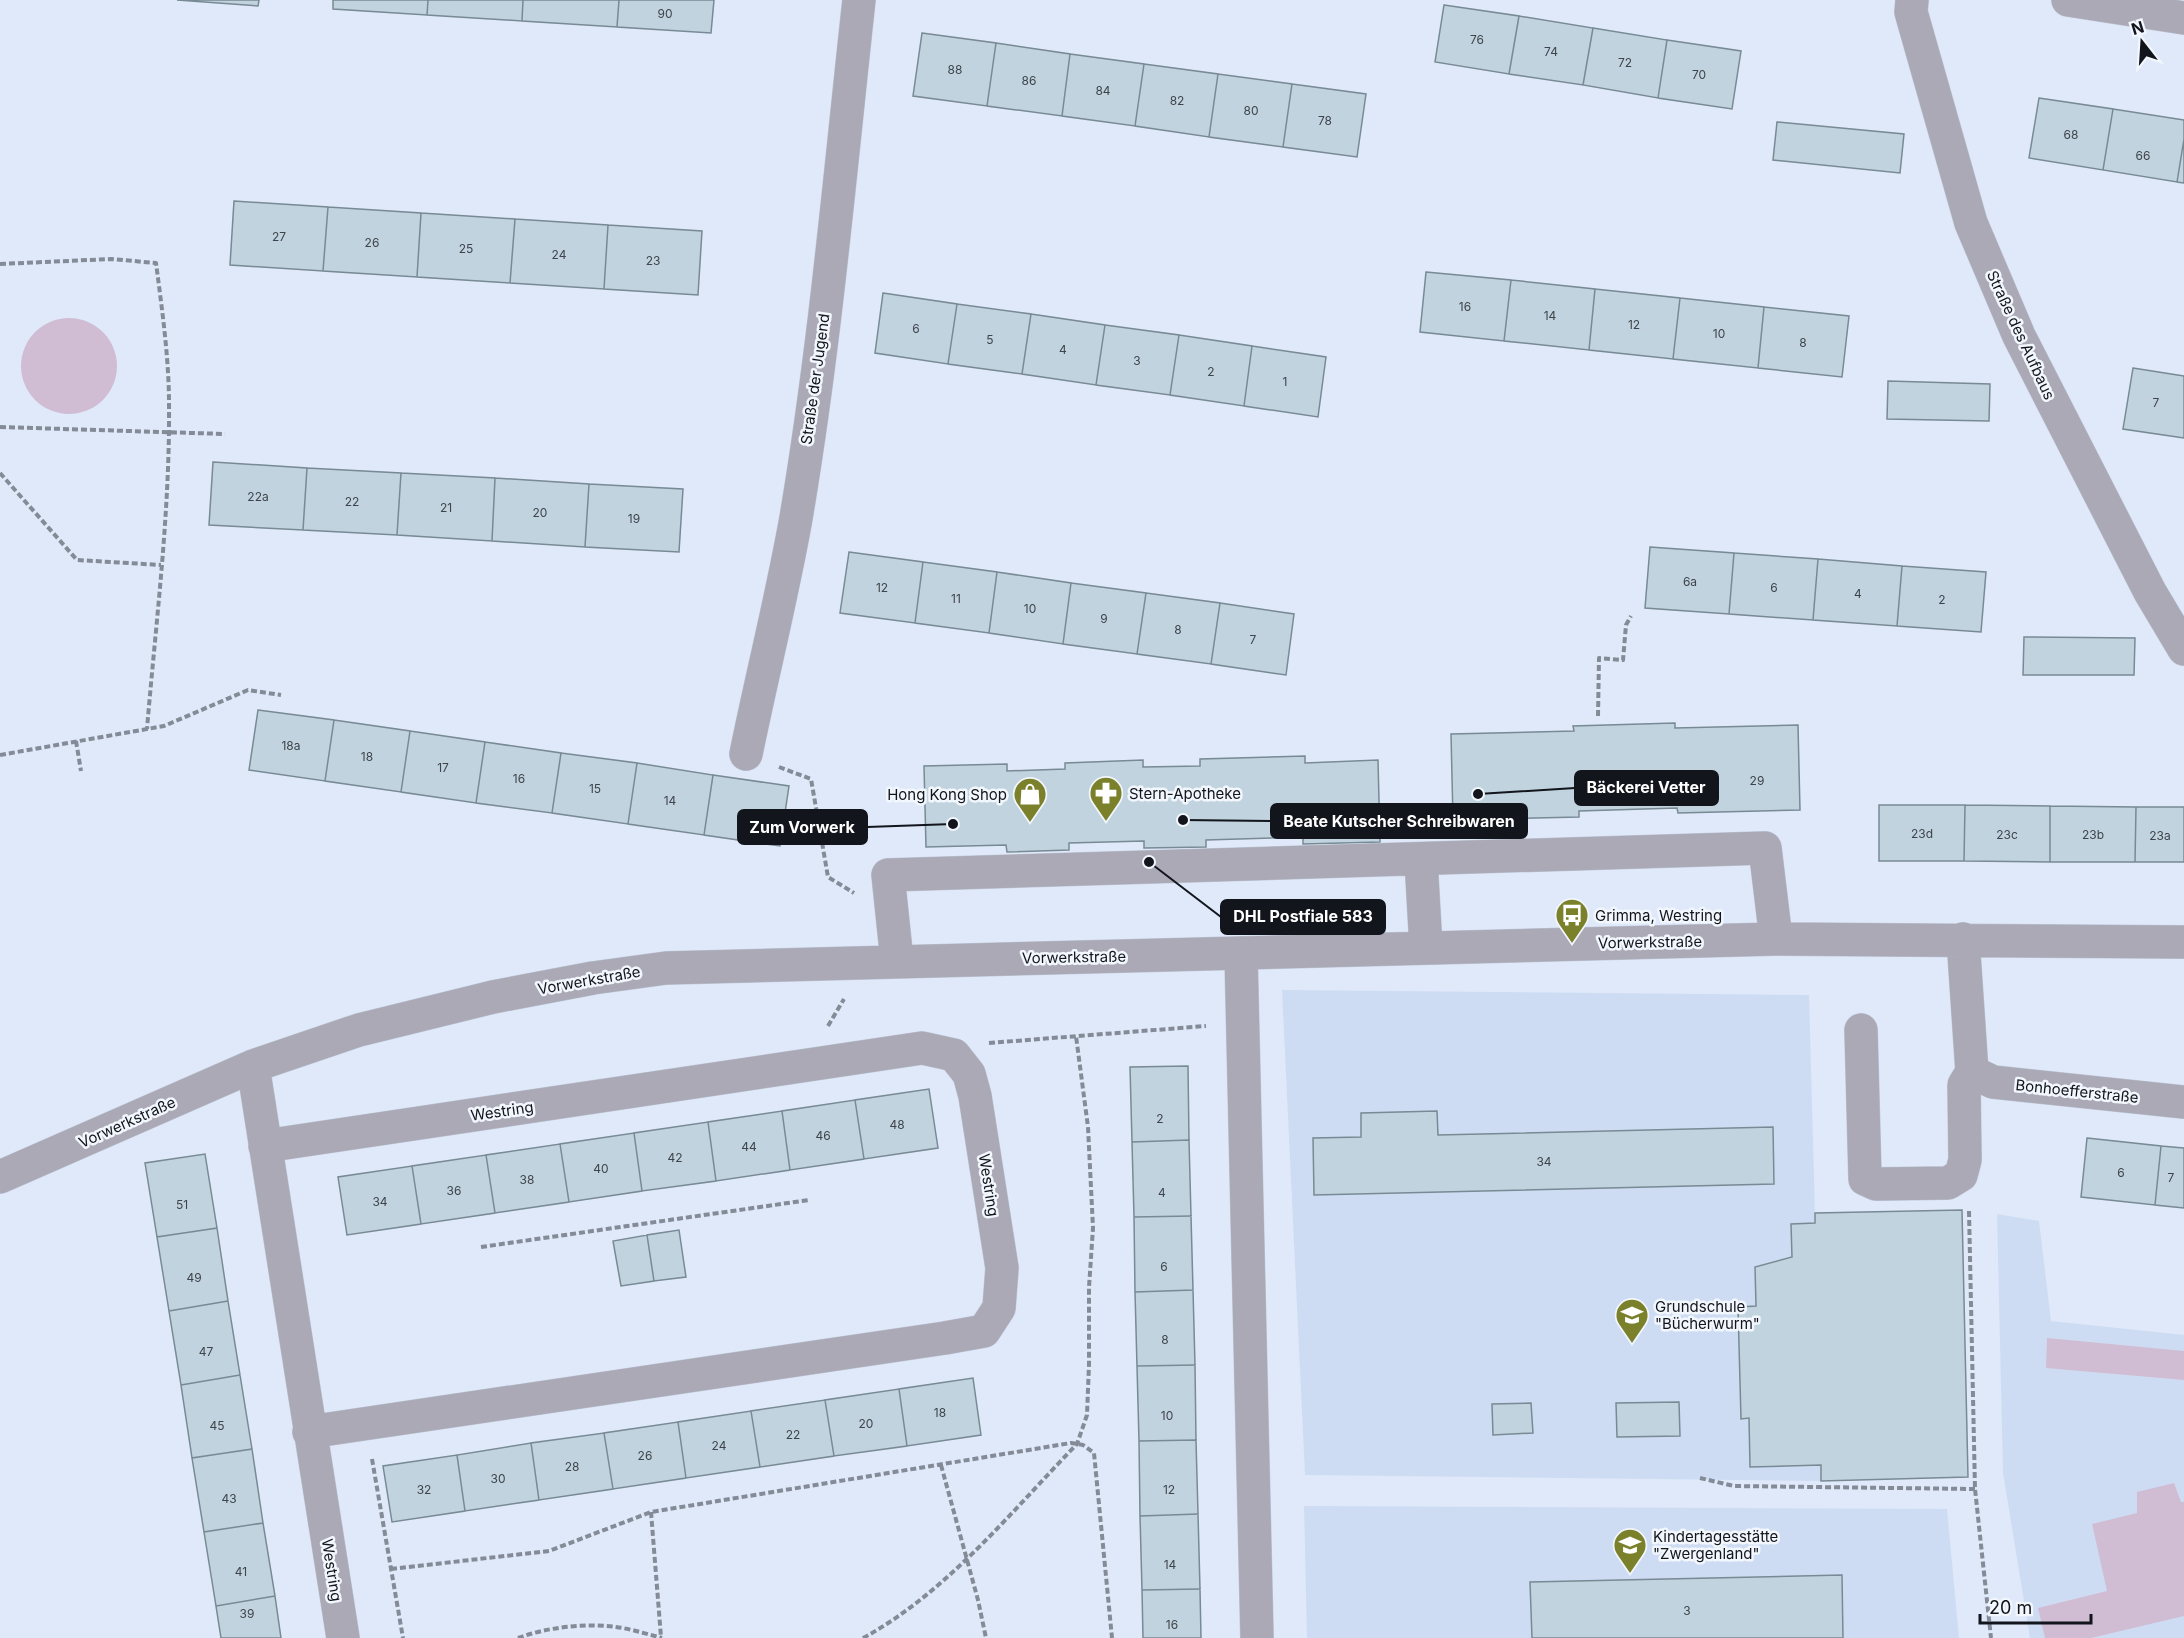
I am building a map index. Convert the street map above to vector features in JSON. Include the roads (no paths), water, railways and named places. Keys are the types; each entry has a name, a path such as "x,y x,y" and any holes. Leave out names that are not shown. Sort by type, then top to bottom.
{"street":[{"name":"Straße der Jugend","path":"746,753 795,520 803,471 831,261 859,0"},
{"name":"Straße des Aufbaus","path":"1912,0 1911,12 1975,234 2019,336 2051,402 2150,592 2184,649"},
{"path":"2068,0 2184,18"},
{"path":"881,961 889,896 888,875 1765,848 1776,939"},
{"path":"1421,860 1426,948"},
{"name":"Vorwerkstraße","path":"0,1177 253,1066 359,1030 493,997 593,978 666,968 1776,939 2184,942"},
{"path":"1861,1030 1865,1179 1876,1184 1948,1183 1960,1175 1965,1160 1964,1085 1972,1072 1963,939"},
{"path":"1241,953 1257,1638"},
{"name":"Westring","path":"265,1146 922,1048 954,1055 969,1074 975,1096 1002,1268 999,1308 984,1331 309,1431"},
{"name":"Westring","path":"253,1066 343,1638"},
{"name":"Bonhoefferstraße","path":"1972,1072 1993,1082 2184,1102"}],"place":[{"name":"Bäckerei Vetter","path":"1478,794"},
{"name":"Beate Kutscher Schreibwaren","path":"1183,820"},
{"name":"Stern-Apotheke","path":"1106,822"},
{"name":"Hong Kong Shop","path":"1030,823"},
{"name":"Zum Vorwerk","path":"953,824"},
{"name":"DHL Postfiale 583","path":"1149,862"},
{"name":"Grimma, Westring","path":"1572,944"},
{"name":"Grundschule \"Bücherwurm\"","path":"1632,1344"},
{"name":"Kindertagesstätte \"Zwergenland\"","path":"1630,1574"}]}
